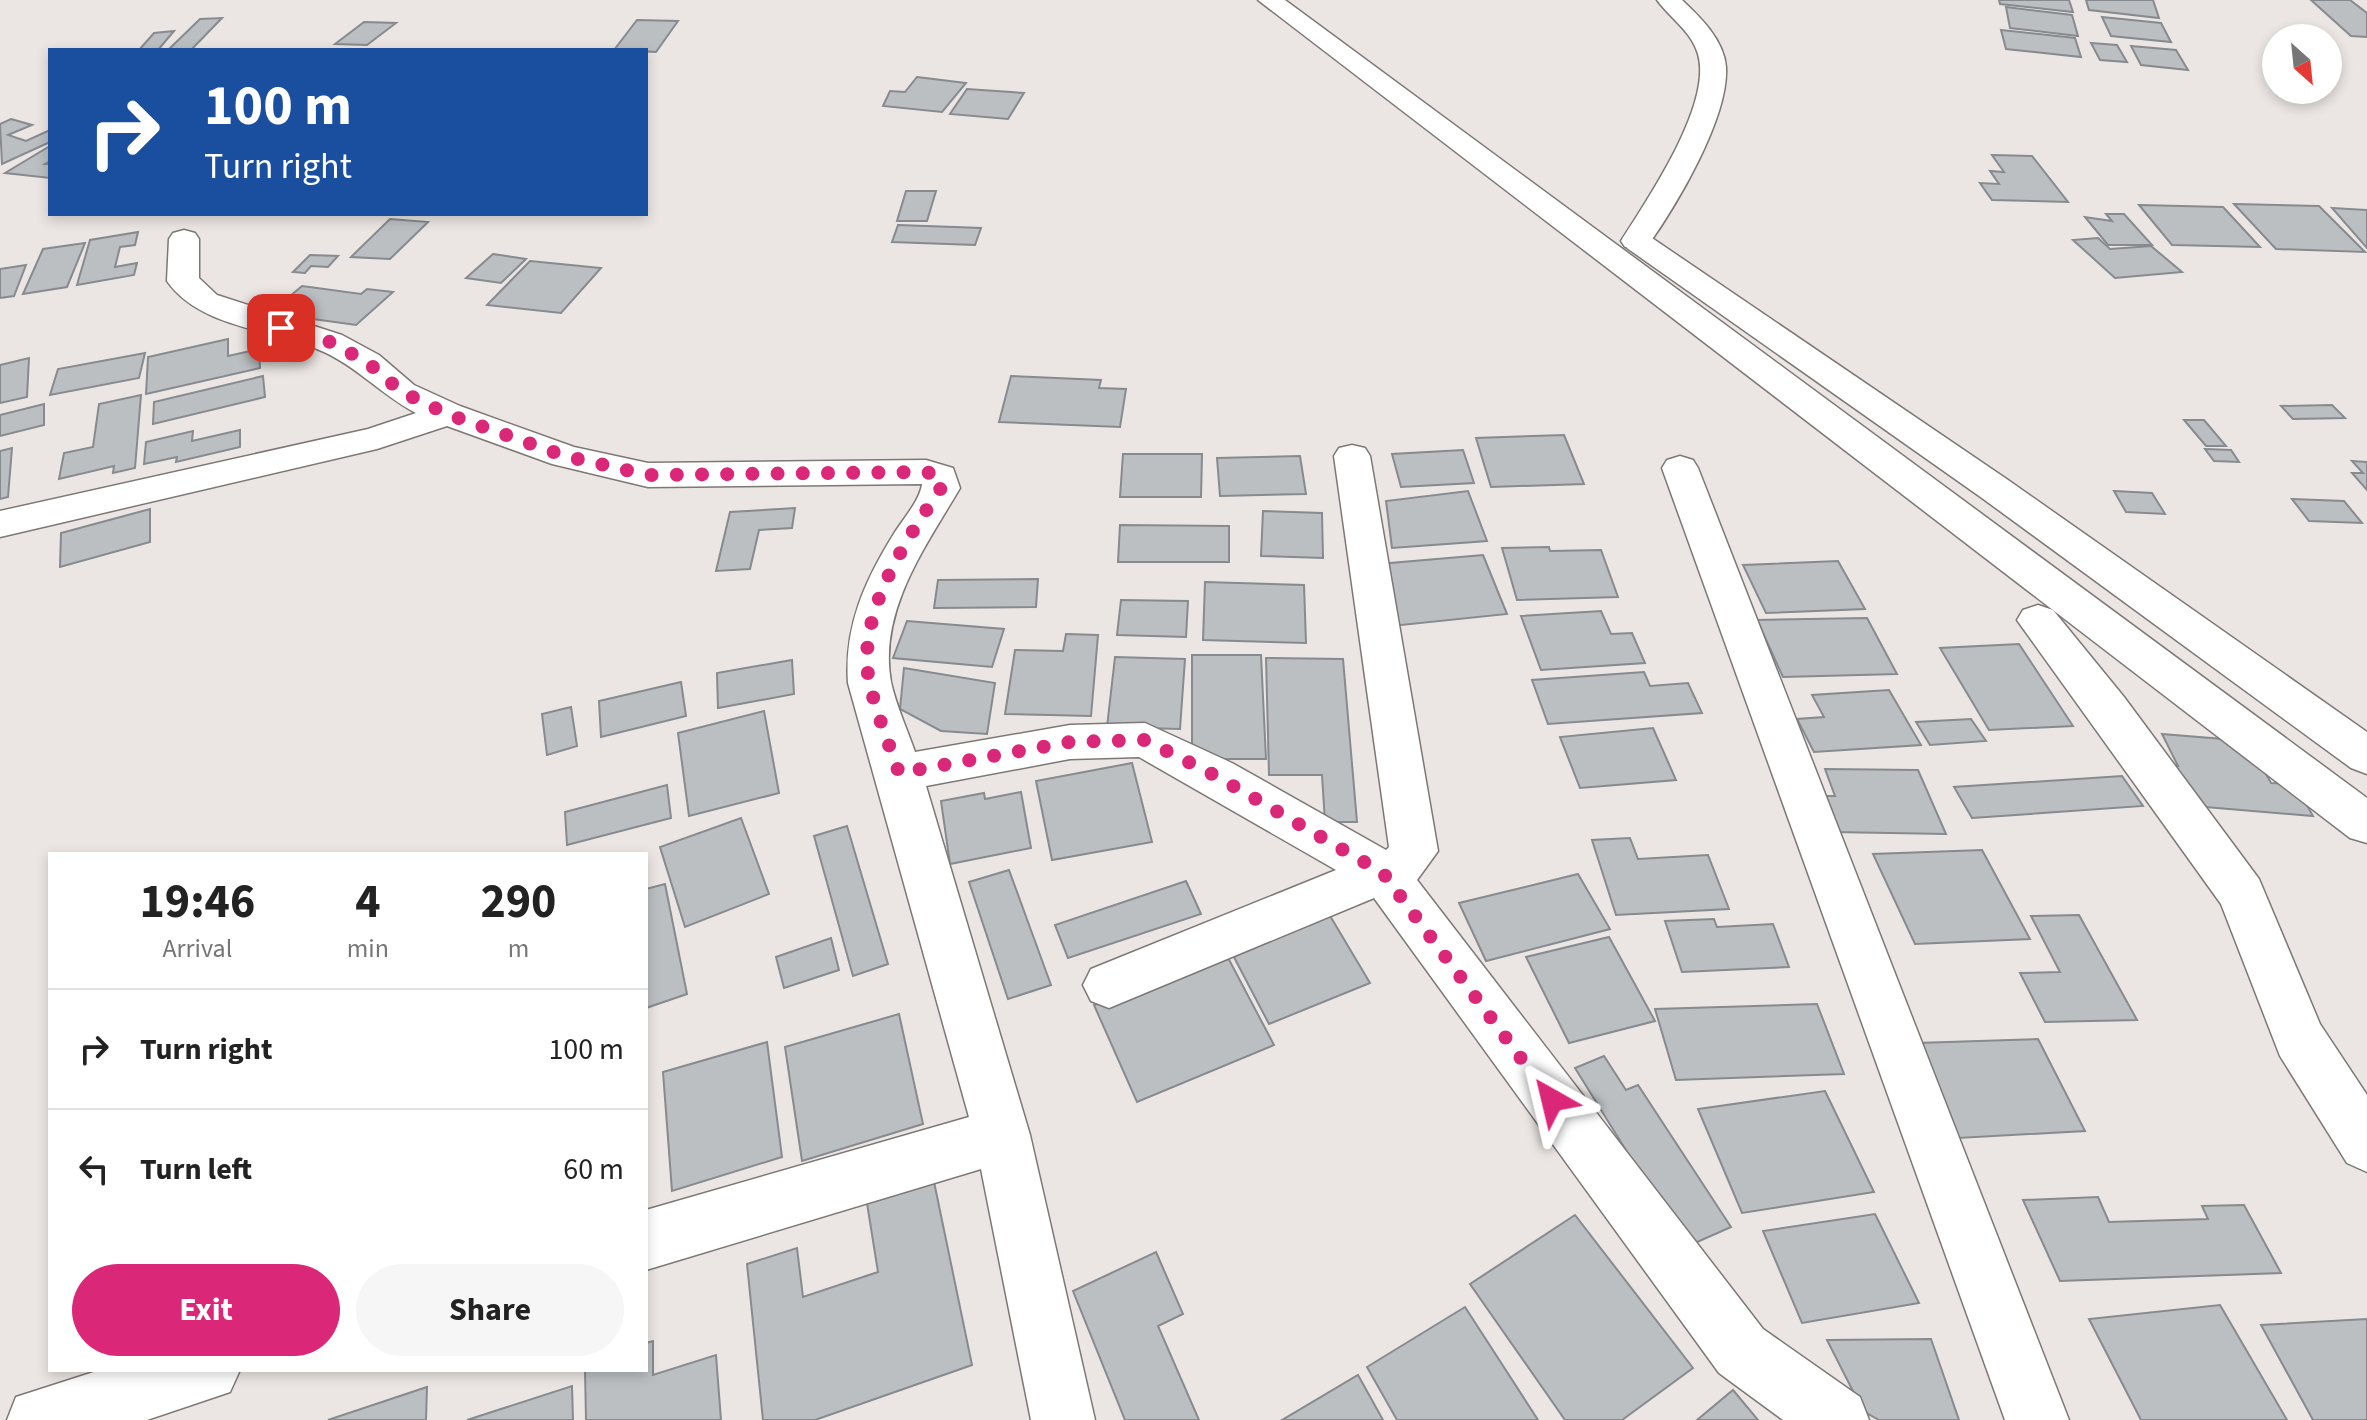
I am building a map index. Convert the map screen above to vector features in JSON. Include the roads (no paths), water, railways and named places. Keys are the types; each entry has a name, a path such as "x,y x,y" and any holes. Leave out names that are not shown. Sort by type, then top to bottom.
{"street":[{"path":"1270,0 2367,824"},
{"path":"1306,0 1636,241 2008,498 2367,756"},
{"path":"1636,241 1675,179 1704,107 1713,66 1698,28 1669,0"},
{"path":"184,239 183,281 206,302 330,342 367,362 402,392 447,414 565,456 648,475 926,472 940,476 941,488 894,566 871,624 867,651 870,683 899,773 1002,1135 1063,1420"},
{"path":"0,524 377,438 447,414"},
{"path":"1109,985 1404,864 1414,851 1352,456"},
{"path":"1680,468 2037,1420"},
{"path":"2038,620 2108,709 2242,894 2299,1039 2367,1144"},
{"path":"899,773 1070,742 1145,740 1216,776 1383,873 1741,1351 1837,1420"},
{"path":"648,1239 1002,1135"},
{"path":"39,1420 201,1372"}]}
